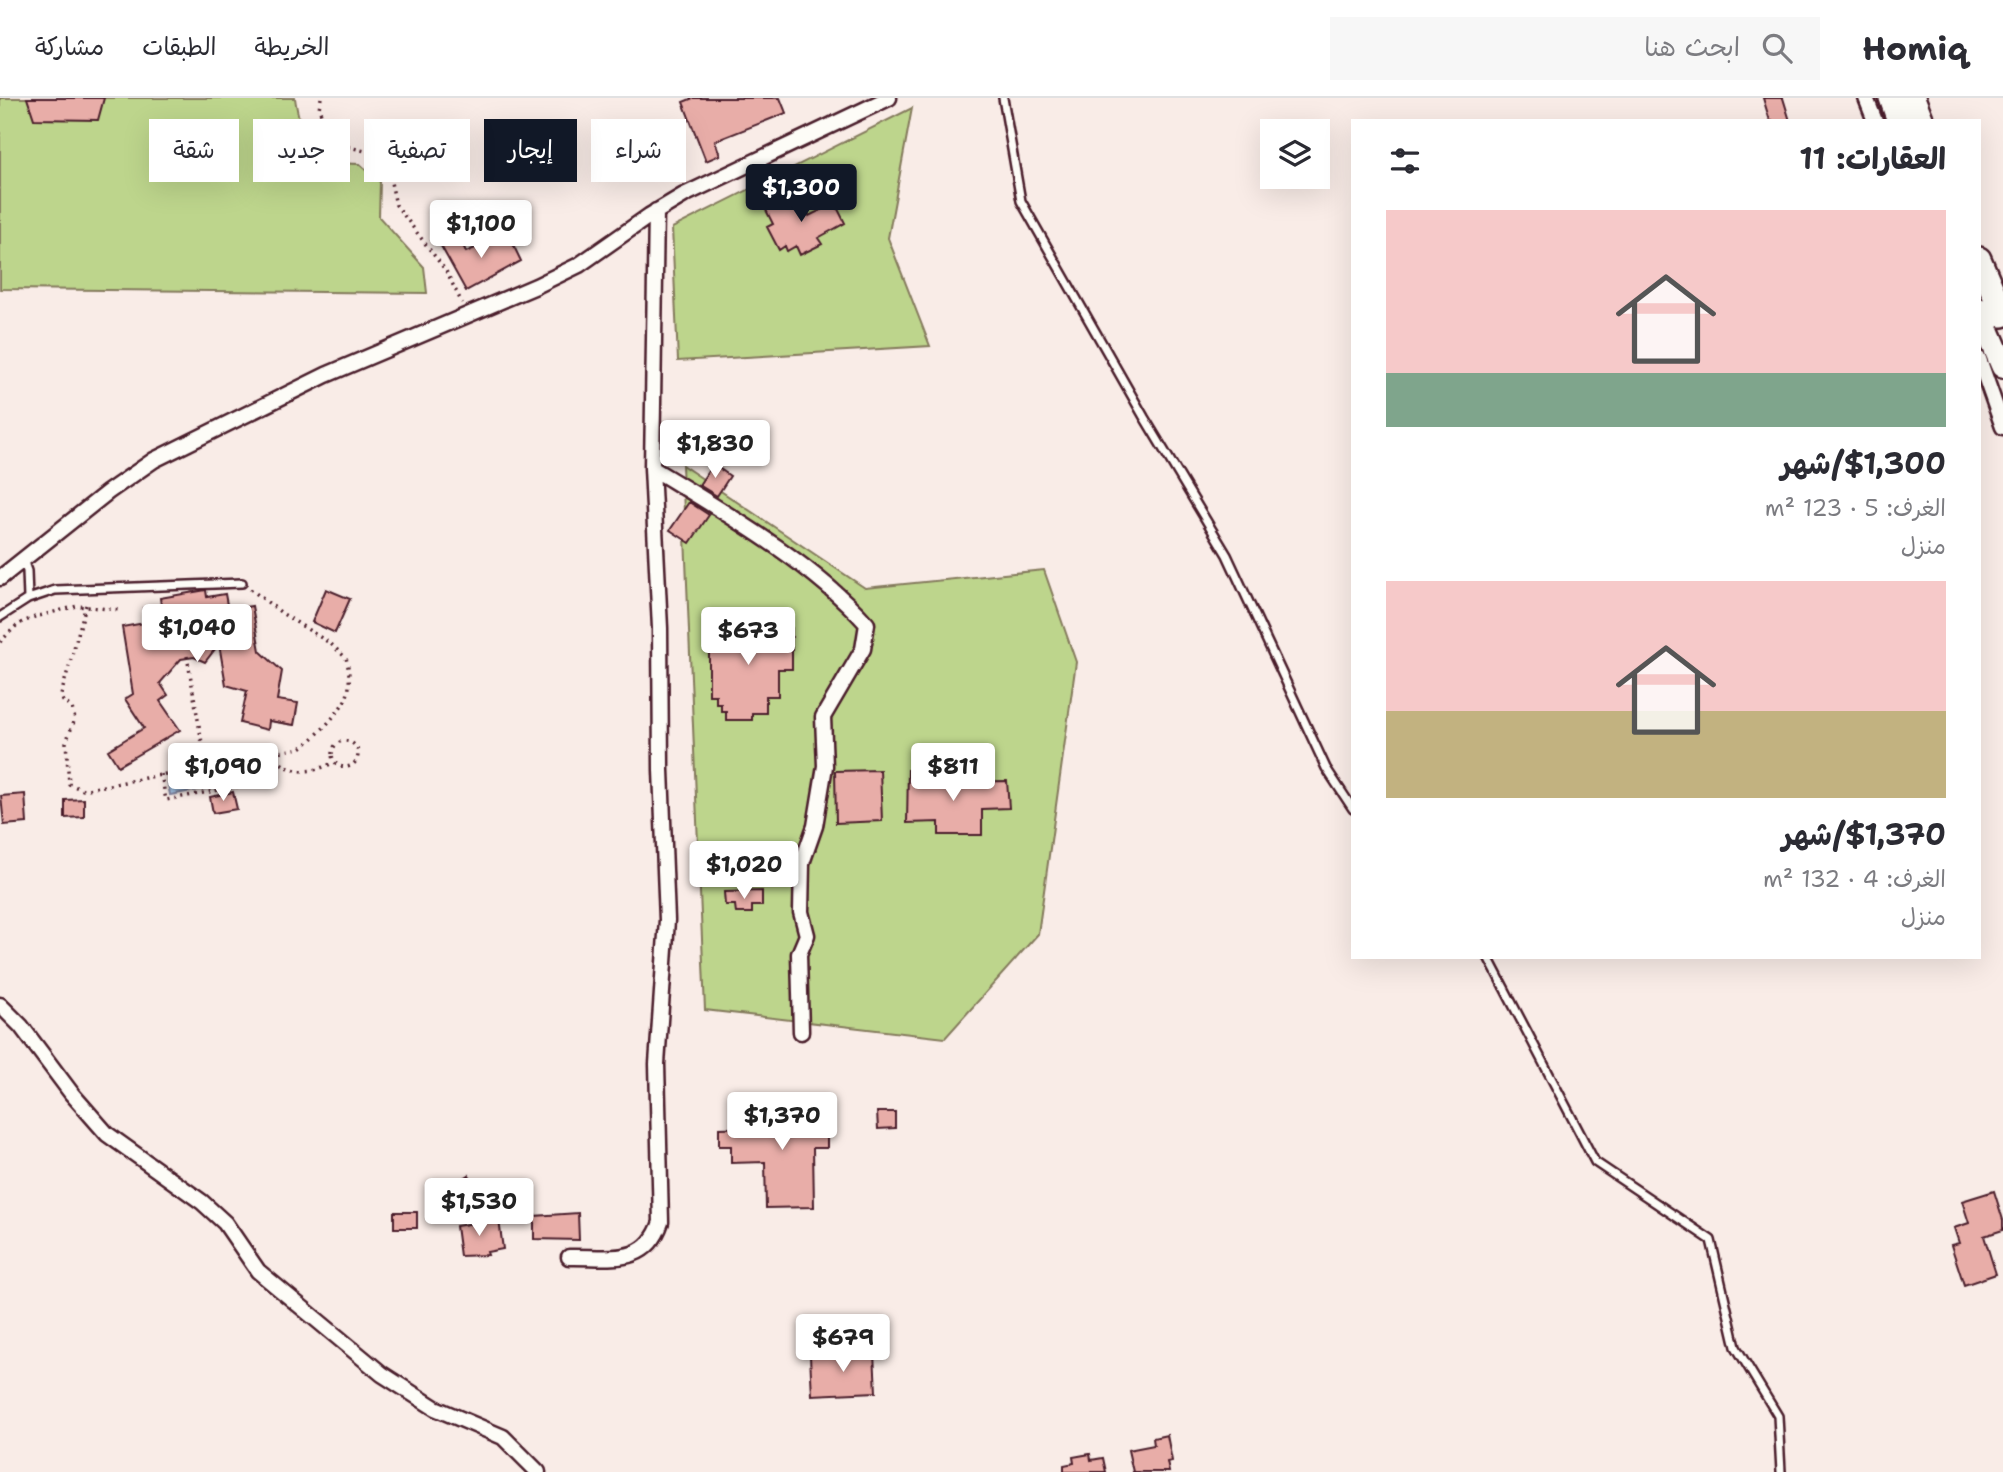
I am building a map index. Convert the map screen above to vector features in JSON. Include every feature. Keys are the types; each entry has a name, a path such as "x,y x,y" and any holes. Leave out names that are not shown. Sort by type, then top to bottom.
{"highway":[{"path":"1891,98 1898,119"},
{"path":"1913,98 1921,119"},
{"path":"1981,263 2003,315"},
{"path":"1981,315 2003,366"}],"street":[{"path":"0,578 108,492 155,460 326,375 579,265 656,211 751,162 889,98"},
{"path":"1866,98 1874,119"},
{"path":"569,1257 631,1256 654,1241 661,1222 657,1065 667,920 661,770 660,628 652,468 656,211"},
{"path":"1981,365 2003,427"},
{"path":"652,468 732,517 844,599 867,624 863,649 823,717 825,766 816,826 802,863 801,912 807,935 799,954 801,1032"},
{"path":"0,1005 21,1026 72,1094 107,1134 225,1223 258,1271 382,1374 435,1408 503,1437 538,1472"}],"lane":[{"path":"1003,98 1021,201 1227,555 1326,768 1351,806"},
{"path":"23,560 27,571 28,599"},
{"path":"0,617 28,599 55,590 242,583"},
{"path":"1489,959 1595,1161 1711,1240 1736,1348 1778,1416 1780,1472"}],"path":[{"path":"321,98 319,108 329,138 337,144 373,153 383,162 388,169 396,205 446,271 467,314"},
{"path":"86,605 61,695 63,701 72,708 75,719 66,741 68,784 83,790 300,748 312,740 348,694 346,658 331,644 283,614 242,583"},
{"path":"0,642 12,628 26,619 86,605 120,610"},
{"path":"187,656 206,766"},
{"path":"348,740 357,745 359,755 352,765 342,767 334,762 332,753 339,742 348,740"},
{"path":"271,754 283,766 299,772 315,771 334,762"},
{"path":"161,774 166,800 251,784 246,759"}],"green space":[{"path":"0,98 295,98 299,119 253,119 253,182 350,182 350,164 360,164 364,168 364,182 380,182 379,217 424,267 427,293 0,289"},
{"path":"912,108 888,238 930,346 678,361 672,228"},
{"path":"682,465 865,588 1044,570 1076,662 1038,934 945,1038 705,1010"}],"water":[{"path":"243,770 245,781 170,795 168,783"}],"building":[{"path":"27,98 104,98 98,120 34,119"},
{"path":"693,98 780,98 786,113 715,141 720,155 706,161 683,102"},
{"path":"1763,98 1783,98 1789,119 1769,119"},
{"path":"798,192 809,216 835,203 845,223 818,238 822,244 800,255 796,246 787,251 785,246 779,250 767,227 773,224 765,208"},
{"path":"508,234 521,261 466,291 441,246 460,238 466,252"},
{"path":"713,464 730,476 717,496 699,485"},
{"path":"689,502 709,515 690,543 670,530"},
{"path":"326,589 350,599 335,633 312,622"},
{"path":"206,590 207,597 225,594 228,610 252,606 260,651 282,671 277,700 298,703 294,725 269,721 268,730 240,723 247,691 226,685 219,644 205,662 194,657 181,659 160,683 168,695 160,701 180,730 118,766 108,750 144,728 125,699 133,694 122,627 145,623 143,608 161,605 160,598"},
{"path":"728,618 759,618 759,628 792,628 792,669 778,669 778,696 766,696 766,713 752,713 752,720 726,720 726,711 721,711 721,704 716,704 716,695 709,695 709,649 717,649 717,632 728,632"},
{"path":"880,770 882,821 836,823 835,771"},
{"path":"908,770 930,770 931,782 1007,781 1009,808 982,809 982,835 939,835 939,822 907,823"},
{"path":"233,792 237,809 213,813 210,797"},
{"path":"25,794 27,823 4,825 1,796"},
{"path":"84,799 84,817 65,818 65,800"},
{"path":"762,891 762,906 752,906 752,913 736,913 735,905 725,905 724,892"},
{"path":"793,1106 793,1111 831,1110 831,1132 827,1132 827,1148 813,1148 814,1207 766,1208 765,1162 731,1163 731,1146 719,1146 719,1128 758,1127 757,1118 764,1118 764,1107"},
{"path":"877,1112 895,1112 895,1128 878,1129"},
{"path":"469,1175 477,1188 460,1199 452,1186"},
{"path":"1994,1191 2003,1220 2003,1230 1984,1236 1996,1274 1964,1285 1951,1245 1959,1243 1954,1228 1969,1223 1962,1201"},
{"path":"394,1212 417,1212 417,1228 394,1228"},
{"path":"578,1213 579,1240 534,1239 534,1216"},
{"path":"499,1220 503,1249 487,1252 488,1255 460,1256 456,1226"},
{"path":"874,1353 876,1392 812,1395 810,1356"},
{"path":"1167,1435 1172,1461 1167,1462 1169,1472 1133,1472 1128,1450 1154,1445 1153,1438"},
{"path":"1090,1454 1091,1460 1103,1458 1106,1472 1064,1472 1064,1465 1074,1463 1073,1457"}]}
